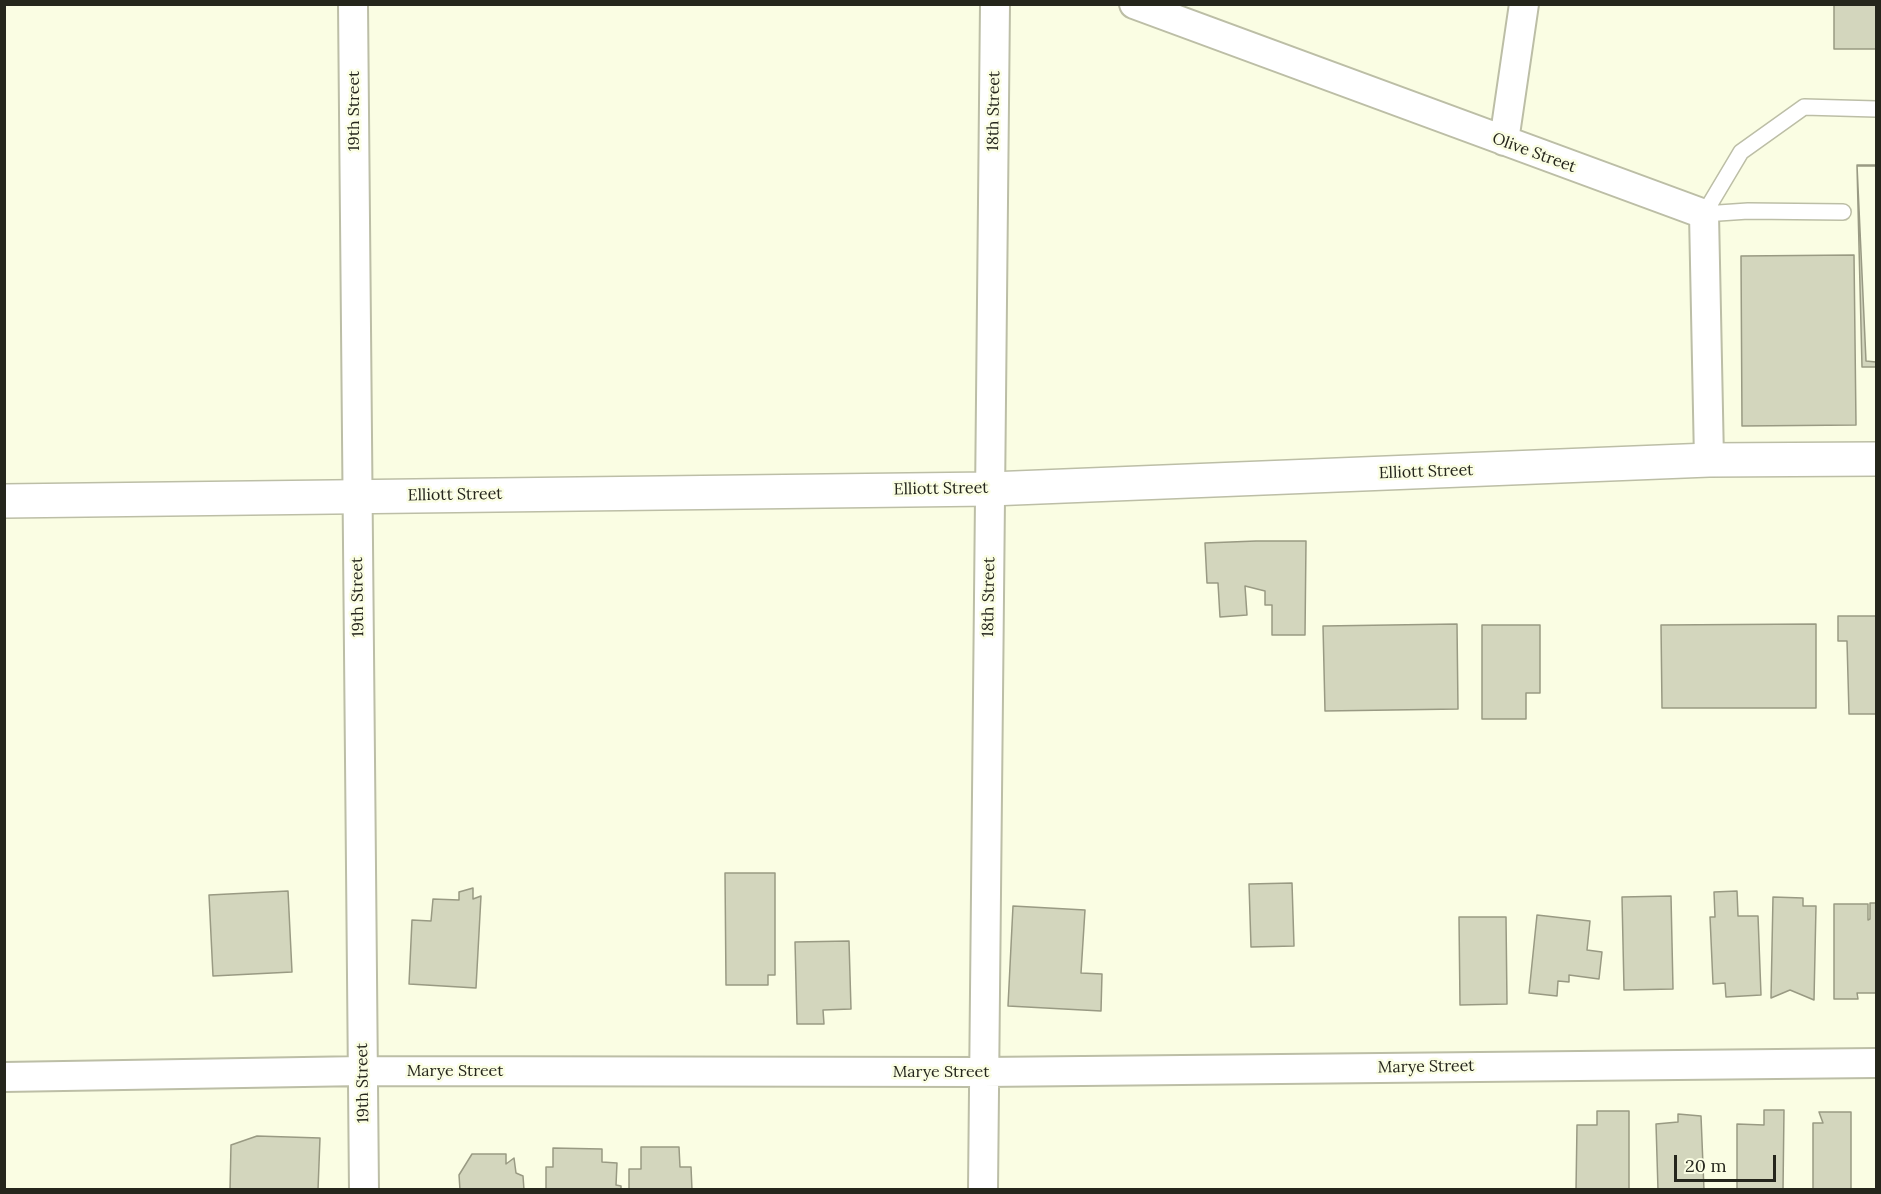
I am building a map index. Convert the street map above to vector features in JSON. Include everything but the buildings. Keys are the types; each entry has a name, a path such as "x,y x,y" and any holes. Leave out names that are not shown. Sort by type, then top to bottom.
{"street":[{"name":"19th Street","path":"353,4 364,1190"},
{"name":"18th Street","path":"982,1190 995,4"},
{"name":"Olive Street","path":"1134,4 1704,214"},
{"path":"1504,141 1524,4"},
{"path":"1704,214 1709,460"},
{"name":"Elliott Street","path":"4,501 990,489 1709,460 1876,459"},
{"name":"Marye Street","path":"4,1077 363,1071 984,1072 1876,1063"}],"lane":[{"path":"1704,214 1740,152 1804,107 1876,109"},
{"path":"1704,214 1748,211 1843,212"}]}
